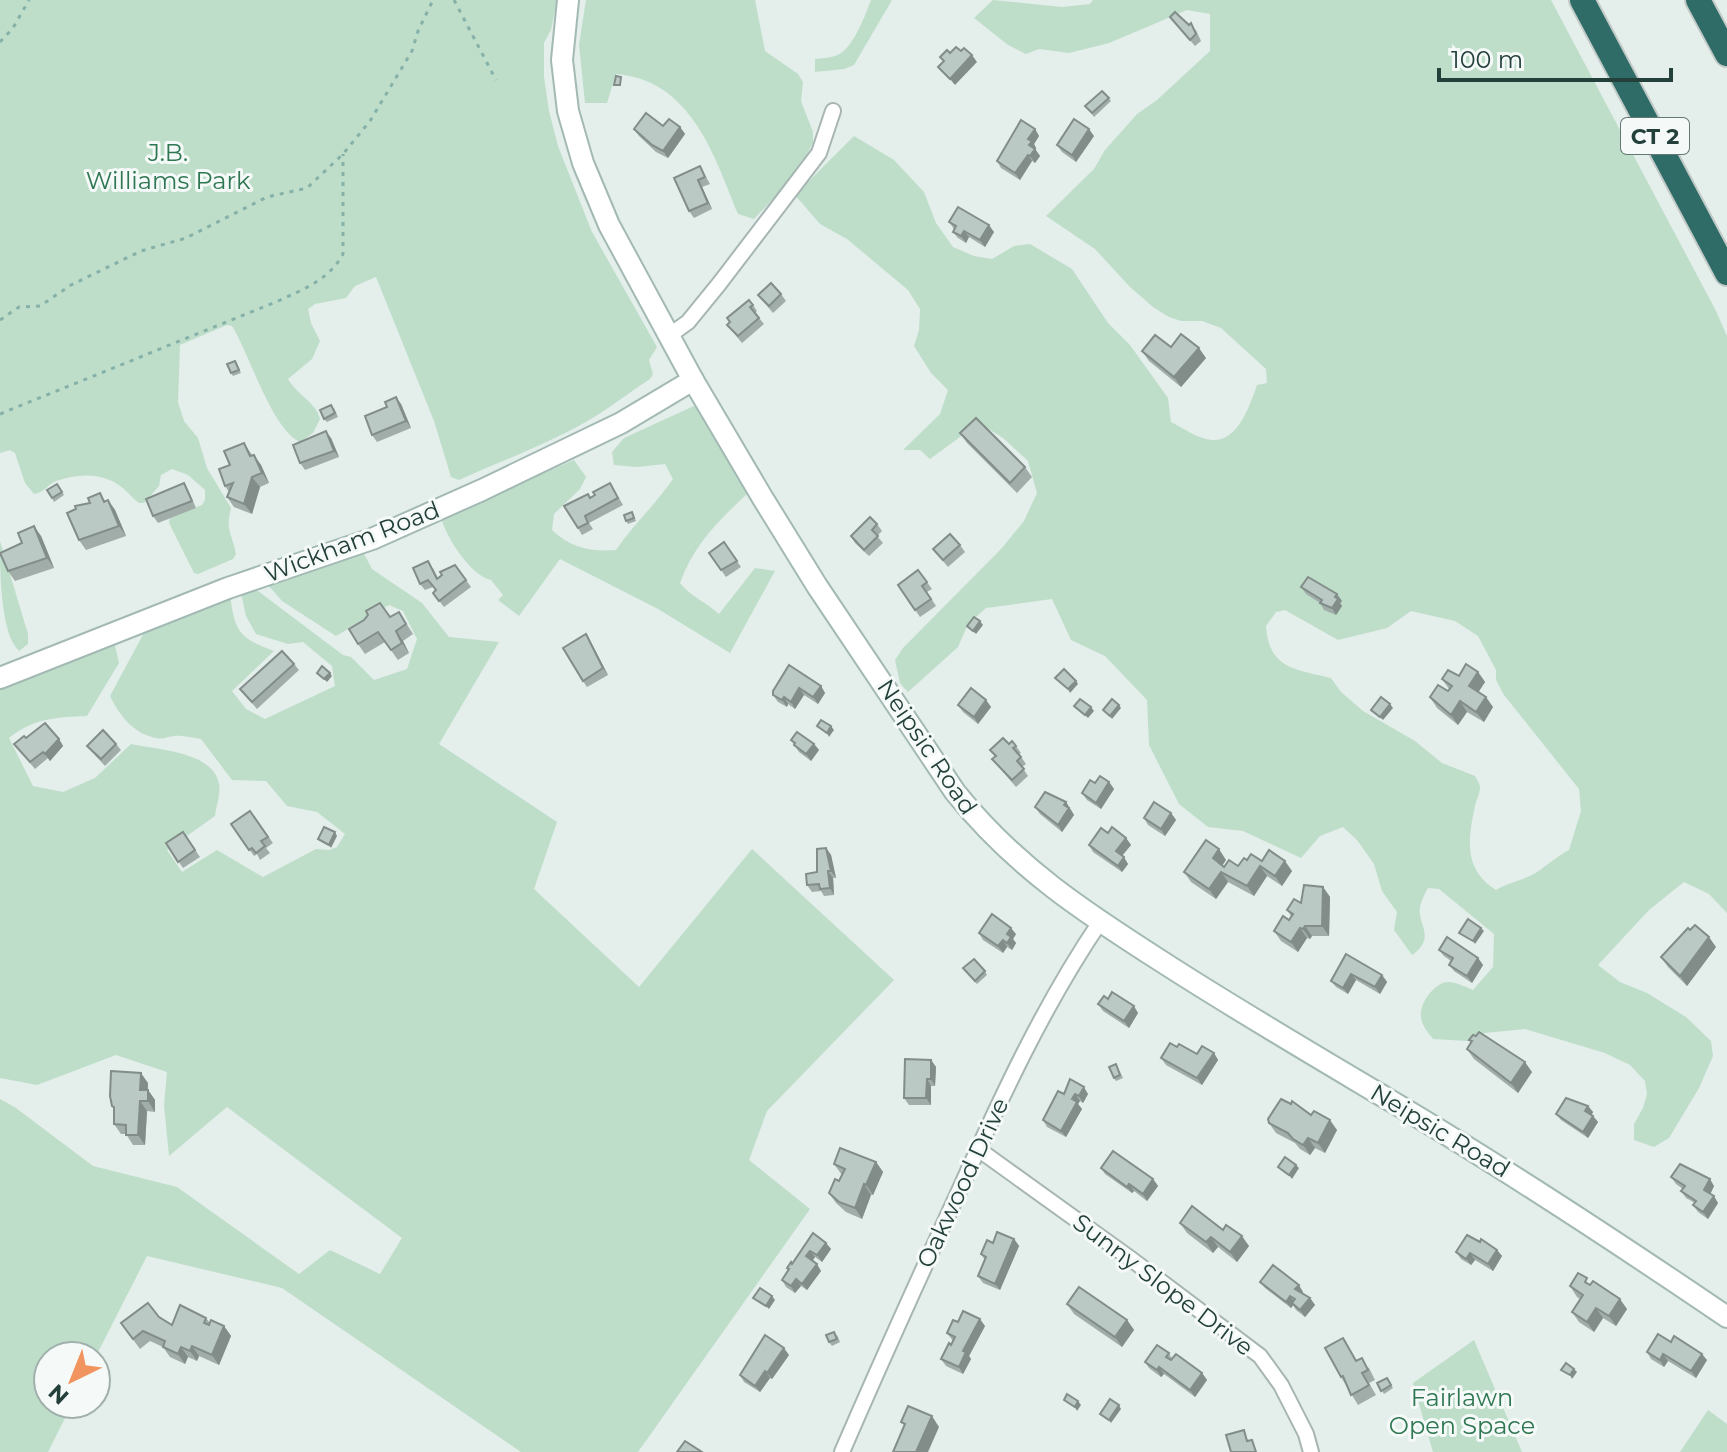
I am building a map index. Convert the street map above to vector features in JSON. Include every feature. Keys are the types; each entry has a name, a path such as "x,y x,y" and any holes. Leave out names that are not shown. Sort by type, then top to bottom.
{"highway":[{"name":"CT 2","path":"1582,0 1727,273"},
{"path":"1698,0 1727,54"}],"street":[{"name":"Neipsic Road","path":"568,0 562,60 564,87 576,141 609,225 693,380 817,586 955,792 984,828 1011,855 1100,922 1258,1023 1551,1198 1727,1317"},
{"path":"670,335 688,322 819,153 833,111"},
{"name":"Wickham Road","path":"0,678 228,588 372,539 621,423 693,380"},
{"name":"Oakwood Drive","path":"842,1452 978,1149 1038,1024 1100,922"},
{"name":"Sunny Slope Drive","path":"978,1149 1260,1356 1281,1385 1306,1434 1311,1452"}],"path":[{"path":"0,42 13,28 29,0"},
{"path":"0,320 19,307 40,306 71,285 141,251 186,238 267,197 307,188 343,154 370,121 407,60 433,0"},
{"path":"454,0 496,80"},
{"path":"0,414 278,301 322,280 336,267 343,254 343,154"}],"green space":[{"name":"J.B. Williams Park","path":"0,0 557,0 551,30 544,43 544,77 549,111 558,146 592,232 657,347 649,360 653,374 583,424 459,480 451,477 434,421 376,277 355,286 346,298 315,304 308,309 320,341 312,359 288,379 315,408 320,419 313,433 300,442 280,423 232,326 227,325 180,345 178,402 184,421 198,438 207,468 231,508 229,527 236,554 233,559 194,573 169,523 170,518 202,505 205,490 188,475 172,469 161,475 159,486 144,503 139,503 117,483 92,476 74,476 56,481 34,494 25,483 15,453 10,450 0,453"},
{"path":"586,0 755,0 765,51 798,74 803,82 801,101 813,132 813,143 796,174 754,219 738,214 709,145 681,105 663,90 642,79 616,74 607,103 585,103 579,45"},
{"path":"871,0 892,0 854,65 815,72 815,59 829,58 846,49 859,29"},
{"path":"993,0 1062,7 1090,4 1093,0 1551,0 1727,336 1727,913 1709,894 1684,882 1649,910 1598,965 1620,982 1647,993 1686,1017 1711,1041 1713,1056 1699,1088 1669,1138 1654,1147 1634,1140 1634,1124 1647,1094 1645,1081 1630,1065 1605,1053 1525,1029 1485,1033 1467,1041 1433,1039 1421,1019 1425,1000 1443,983 1454,983 1473,990 1493,967 1494,934 1439,889 1428,888 1420,907 1425,937 1412,955 1394,930 1397,912 1382,891 1374,864 1343,827 1320,836 1301,858 1243,831 1208,827 1179,804 1149,745 1147,700 1105,656 1071,640 1052,599 986,608 968,624 958,647 908,692 900,683 895,660 903,648 1002,548 1024,521 1037,493 1028,461 1003,438 979,423 930,459 920,450 903,450 940,414 948,390 931,373 914,346 920,309 908,290 847,239 820,224 795,195 854,136 894,160 924,192 936,223 953,247 974,256 992,259 1014,246 1030,244 1072,269 1108,323 1130,345 1168,398 1171,422 1201,438 1221,439 1242,421 1257,385 1267,383 1266,369 1221,328 1202,321 1181,321 1153,307 1095,249 1046,216 1094,169 1105,150 1137,114 1157,100 1210,51 1210,14 1187,10 1109,43 1069,53 1039,49 1026,54 1008,45 974,18","holes":["1285,610 1338,640 1387,628 1411,611 1455,621 1478,636 1496,670 1496,680 1504,695 1579,789 1581,811 1569,850 1532,875 1496,890 1485,882 1470,852 1471,830 1480,788 1475,776 1442,763 1415,741 1363,711 1341,692 1331,678 1286,665 1272,651 1266,626 1276,612"]},
{"path":"696,405 747,494 708,535 692,557 680,583 719,614 755,568 775,571 730,653 658,609 560,559 519,616 498,600 503,595 491,580 467,563 448,534 441,517 574,460 586,477 580,489 554,514 552,530 582,548 616,550 673,479 665,464 637,467 614,465 612,452 624,438"},
{"path":"0,541 28,634 28,644 19,651 8,631 5,616"},
{"path":"363,552 372,569 422,603 449,637 499,642 439,744 557,822 534,889 639,987 752,849 894,980 767,1111 749,1160 810,1209 638,1452 521,1452 282,1288 147,1256 104,1340 32,1340 32,1420 64,1420 48,1452 0,1452 0,1099 93,1166 177,1187 299,1274 330,1250 380,1274 402,1238 227,1107 169,1156 164,1105 167,1072 116,1055 37,1085 0,1078 0,689 114,641 119,663 87,716 37,723 9,738 33,786 63,792 95,778 131,744 182,754 206,765 215,773 219,784 215,816 167,850 182,872 217,850 263,877 316,849 337,847 345,834 317,812 287,806 266,781 232,780 201,739 178,736 159,738 134,728 110,696 146,629 230,595 234,618 241,632 253,642 274,651 232,691 246,709 265,719 335,686 332,666 303,642 288,644 256,634 246,616 241,593 254,588 343,655 351,657 374,680 407,669 417,639 403,611 389,605 336,636 282,601 267,584"},
{"name":"Fairlawn Open Space","path":"1474,1340 1522,1452 1433,1452 1413,1383"},
{"path":"1708,1410 1727,1424 1727,1452 1680,1452"}],"building":[{"path":"1175,12 1189,25 1191,23 1196,34 1190,40 1170,17"},
{"path":"956,47 961,51 964,48 972,55 950,79 938,67 944,61 940,57"},
{"path":"616,76 621,77 620,85 614,85"},
{"path":"1102,91 1109,98 1092,113 1085,106"},
{"path":"646,113 663,126 669,119 680,127 663,151 634,129"},
{"path":"1074,119 1089,129 1072,155 1057,145"},
{"path":"1021,120 1035,129 1028,139 1032,141 1029,145 1035,149 1015,173 997,161"},
{"path":"700,166 705,177 698,180 708,203 689,211 674,178"},
{"path":"958,207 989,225 980,240 964,231 961,236 953,232 956,226 949,222"},
{"path":"771,283 781,294 769,306 758,295"},
{"path":"749,300 753,305 750,307 759,318 738,336 727,325 730,322 727,318"},
{"path":"1181,334 1199,348 1174,377 1142,351 1155,335 1171,347"},
{"path":"235,361 239,370 231,373 227,364"},
{"path":"396,397 406,421 372,435 365,416 387,407 385,402"},
{"path":"331,405 335,413 324,419 320,410"},
{"path":"976,418 1025,467 1010,483 960,433"},
{"path":"326,431 334,451 300,463 293,445"},
{"path":"244,443 250,456 254,455 262,473 252,477 244,504 227,497 233,483 225,486 219,469 230,465 224,451"},
{"path":"184,483 192,501 153,516 146,499"},
{"path":"610,483 618,498 585,516 588,523 578,528 564,506 588,494 590,498 595,495 593,492"},
{"path":"57,484 62,492 52,498 47,490"},
{"path":"100,493 104,502 108,500 119,526 79,540 67,513 76,509 75,506 90,503 88,498"},
{"path":"632,512 634,518 626,521 624,515"},
{"path":"870,517 877,524 872,530 878,536 864,550 851,536"},
{"path":"34,526 47,558 8,571 0,553 22,543 18,533"},
{"path":"950,534 960,545 943,560 933,549"},
{"path":"724,542 737,561 721,570 709,553"},
{"path":"428,561 437,579 442,575 440,572 455,565 466,580 439,601 433,593 436,590 428,580 420,584 413,568"},
{"path":"918,570 927,582 922,586 931,599 915,610 898,585"},
{"path":"1308,577 1337,594 1335,597 1338,599 1332,608 1320,603 1322,600 1301,587"},
{"path":"380,603 390,617 399,612 406,624 396,631 402,643 391,650 378,632 358,644 349,629 364,620 368,615 366,611"},
{"path":"974,617 980,621 973,631 967,626"},
{"path":"586,634 603,668 583,681 563,648"},
{"path":"282,651 294,664 252,702 240,689"},
{"path":"1466,664 1478,672 1469,686 1486,697 1476,712 1460,701 1451,715 1430,697 1438,685 1448,691 1452,686 1442,679 1448,670 1459,676"},
{"path":"789,665 821,686 813,697 799,688 791,702 773,695"},
{"path":"322,666 330,673 324,679 317,673"},
{"path":"1064,669 1076,681 1068,689 1055,678"},
{"path":"971,688 986,700 974,717 958,705"},
{"path":"1381,697 1390,704 1380,717 1371,710"},
{"path":"1080,699 1091,707 1085,715 1074,706"},
{"path":"1112,699 1119,705 1110,716 1103,710"},
{"path":"821,720 831,726 827,733 817,726"},
{"path":"45,723 59,739 45,754 43,752 30,762 14,744"},
{"path":"103,730 116,744 101,759 87,746"},
{"path":"797,732 814,744 806,754 791,740"},
{"path":"1003,738 1016,746 1013,748 1021,757 1017,761 1024,769 1012,780 992,759 996,756 990,750"},
{"path":"1100,776 1109,782 1096,803 1082,793 1090,780 1095,783"},
{"path":"1045,792 1066,802 1064,805 1069,808 1058,825 1035,807"},
{"path":"1154,802 1171,813 1161,829 1144,818"},
{"path":"250,811 268,837 261,841 265,846 256,853 252,848 249,850 231,824"},
{"path":"324,827 335,832 329,845 318,839"},
{"path":"1112,827 1126,838 1116,851 1124,857 1118,866 1089,845 1101,828 1108,833"},
{"path":"183,832 195,850 178,862 166,843"},
{"path":"1206,840 1219,849 1213,858 1224,867 1229,860 1238,866 1251,854 1262,861 1269,850 1285,861 1275,876 1260,866 1247,886 1221,872 1209,889 1184,872"},
{"path":"826,848 831,871 828,871 830,888 820,889 819,884 807,885 806,874 817,872 817,849"},
{"path":"1304,885 1323,887 1322,926 1300,928 1291,942 1274,931 1283,916 1289,920 1293,914 1287,910 1294,899 1301,903"},
{"path":"992,914 1011,928 1007,943 1003,940 998,946 979,933"},
{"path":"1468,919 1481,928 1473,941 1459,933"},
{"path":"1695,925 1709,937 1680,976 1661,957 1688,928 1690,930"},
{"path":"1447,937 1478,958 1467,976 1449,965 1453,958 1439,950"},
{"path":"1346,954 1382,975 1375,987 1351,974 1343,988 1331,981"},
{"path":"974,959 985,971 975,981 963,968"},
{"path":"1112,992 1134,1006 1124,1021 1098,1004 1104,996 1108,999"},
{"path":"1479,1032 1525,1062 1511,1083 1467,1049 1472,1041 1469,1040"},
{"path":"1170,1043 1177,1047 1179,1044 1197,1054 1202,1046 1214,1053 1197,1078 1161,1058"},
{"path":"905,1059 931,1060 931,1079 927,1079 926,1098 904,1098"},
{"path":"1116,1064 1120,1075 1114,1078 1109,1067"},
{"path":"111,1071 141,1073 140,1090 148,1090 148,1101 140,1101 138,1135 126,1135 126,1125 114,1124 114,1107 110,1096"},
{"path":"1070,1079 1084,1087 1079,1096 1075,1094 1072,1099 1077,1102 1061,1131 1043,1120 1058,1091 1064,1094"},
{"path":"1566,1098 1588,1106 1585,1111 1593,1116 1583,1132 1556,1114"},
{"path":"1281,1099 1291,1104 1292,1101 1311,1115 1314,1111 1330,1120 1318,1143 1308,1138 1303,1145 1269,1123 1268,1119"},
{"path":"840,1148 876,1162 855,1208 839,1202 829,1193 835,1179 839,1181 845,1169 834,1164"},
{"path":"1113,1151 1153,1179 1143,1194 1129,1184 1127,1187 1101,1168"},
{"path":"1285,1157 1296,1165 1289,1175 1278,1167"},
{"path":"1680,1164 1710,1179 1704,1190 1714,1196 1703,1212 1693,1205 1696,1201 1681,1191 1685,1186 1671,1177"},
{"path":"1192,1206 1223,1230 1226,1225 1242,1236 1230,1252 1211,1237 1206,1242 1180,1223"},
{"path":"997,1232 1014,1239 995,1284 978,1276 986,1257 981,1254 987,1240 993,1243"},
{"path":"813,1233 826,1243 817,1255 810,1251 806,1256 817,1264 802,1284 796,1279 791,1286 782,1280 787,1268"},
{"path":"1467,1235 1480,1242 1481,1239 1497,1250 1488,1264 1470,1253 1466,1259 1456,1252"},
{"path":"1273,1265 1299,1285 1295,1289 1310,1298 1300,1310 1292,1303 1295,1299 1290,1296 1286,1302 1260,1282"},
{"path":"1578,1273 1587,1278 1585,1282 1590,1285 1593,1281 1620,1299 1609,1316 1596,1308 1587,1322 1572,1312 1583,1295 1570,1286"},
{"path":"1079,1287 1127,1320 1115,1337 1067,1304"},
{"path":"760,1288 772,1296 766,1306 753,1298"},
{"path":"148,1303 159,1317 172,1325 180,1305 206,1318 204,1323 209,1325 211,1320 224,1326 212,1355 192,1346 190,1351 181,1347 178,1354 163,1347 165,1341 143,1331 133,1339 121,1323"},
{"path":"963,1311 980,1319 963,1351 966,1352 959,1367 941,1359 955,1337 947,1333 953,1320 958,1322"},
{"path":"834,1332 837,1339 829,1342 826,1335"},
{"path":"1658,1334 1671,1342 1674,1336 1702,1354 1691,1371 1663,1354 1660,1360 1647,1352"},
{"path":"765,1335 784,1348 755,1386 740,1375"},
{"path":"1343,1338 1356,1361 1362,1358 1368,1370 1362,1373 1369,1385 1351,1395 1325,1348"},
{"path":"1157,1345 1169,1353 1166,1357 1171,1360 1176,1354 1202,1373 1190,1390 1159,1367 1157,1370 1145,1362"},
{"path":"1566,1363 1574,1369 1570,1375 1561,1370"},
{"path":"1387,1378 1391,1385 1381,1391 1377,1383"},
{"path":"1067,1394 1078,1401 1075,1407 1064,1400"},
{"path":"1110,1399 1119,1405 1109,1420 1100,1414"},
{"path":"908,1406 932,1416 916,1452 893,1452 905,1424 901,1422"},
{"path":"1244,1430 1247,1441 1252,1440 1256,1452 1231,1452 1226,1435"},
{"path":"685,1441 702,1452 677,1452"}]}
